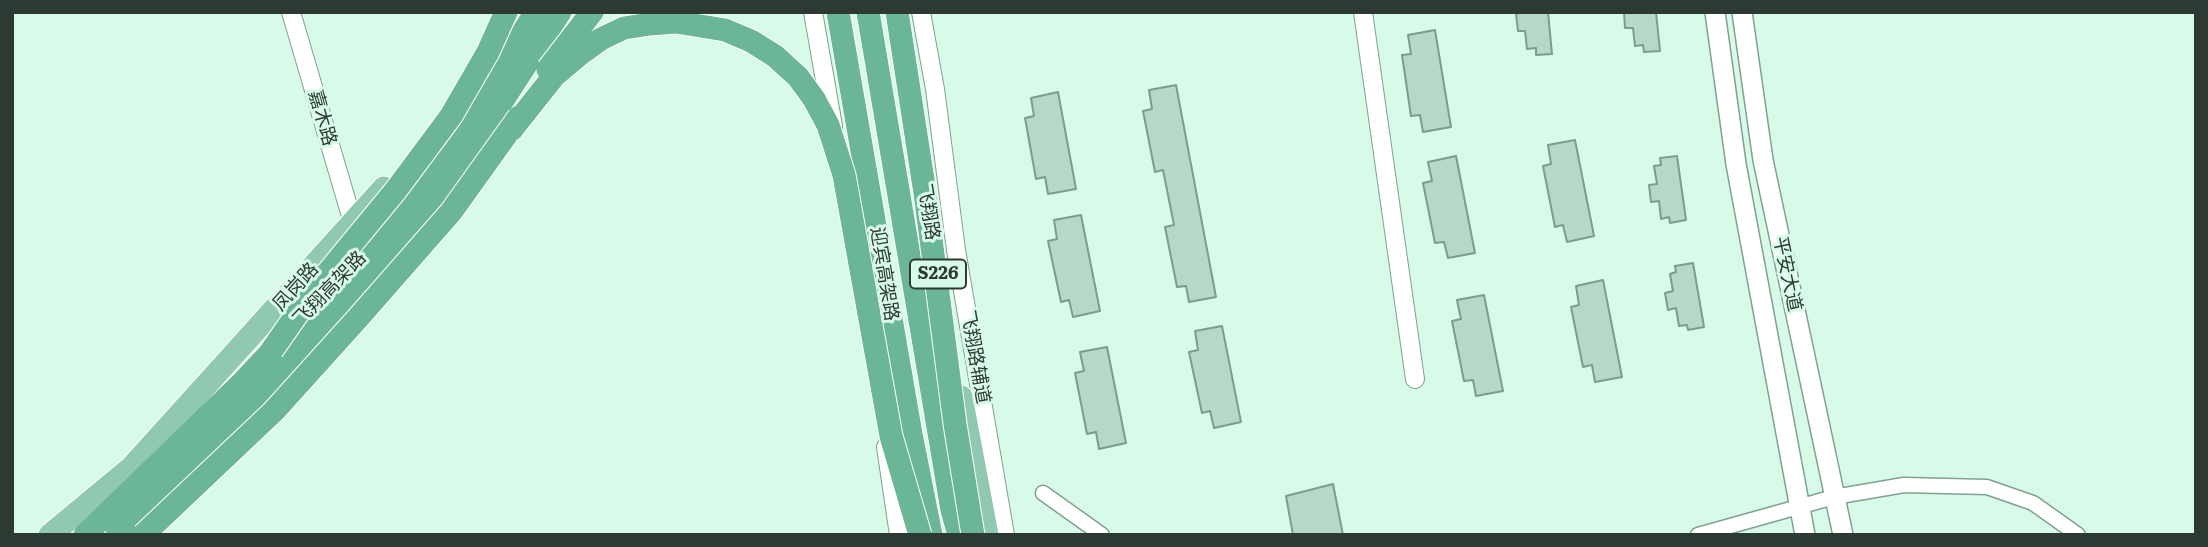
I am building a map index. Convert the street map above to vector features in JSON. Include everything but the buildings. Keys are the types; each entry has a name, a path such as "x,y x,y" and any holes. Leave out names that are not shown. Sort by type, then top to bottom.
{"highway":[{"path":"272,350 316,287 396,190 451,116 508,12"},
{"name":"飞翔高架路","path":"85,535 243,382 368,250 462,127 537,12"},
{"name":"飞翔高架路","path":"117,535 305,347 424,210 481,134 560,12"},
{"path":"512,128 548,68 592,12"},
{"name":"迎宾高架路","path":"838,12 931,535"},
{"name":"迎宾高架路","path":"868,12 952,510 959,535"},
{"path":"897,12 973,535"},
{"path":"905,58 908,12"},
{"path":"143,535 274,411 451,212 554,76 612,33 624,28 676,22 725,30 751,41 775,57 798,77 828,125 844,175 891,436 918,535"}],"main road":[{"name":"凤岗路","path":"50,535 132,467 423,144 508,12"},
{"path":"159,535 367,309 518,96 572,12"},
{"path":"830,12 877,271 918,535"},
{"name":"飞翔路","path":"897,12 936,261 987,535"},
{"name":"平安大道","path":"1715,12 1736,164 1805,535"},
{"name":"平安大道","path":"1742,12 1763,160 1843,535"}],"street":[{"name":"嘉木路","path":"291,12 353,223"},
{"path":"813,12 860,277 899,535"},
{"name":"飞翔路辅道","path":"921,12 956,250 1005,535"},
{"path":"1363,12 1415,379"},
{"path":"1698,535 1834,497 1904,485 1987,487 2034,503 2078,535"},
{"path":"1043,493 1102,535"}]}
